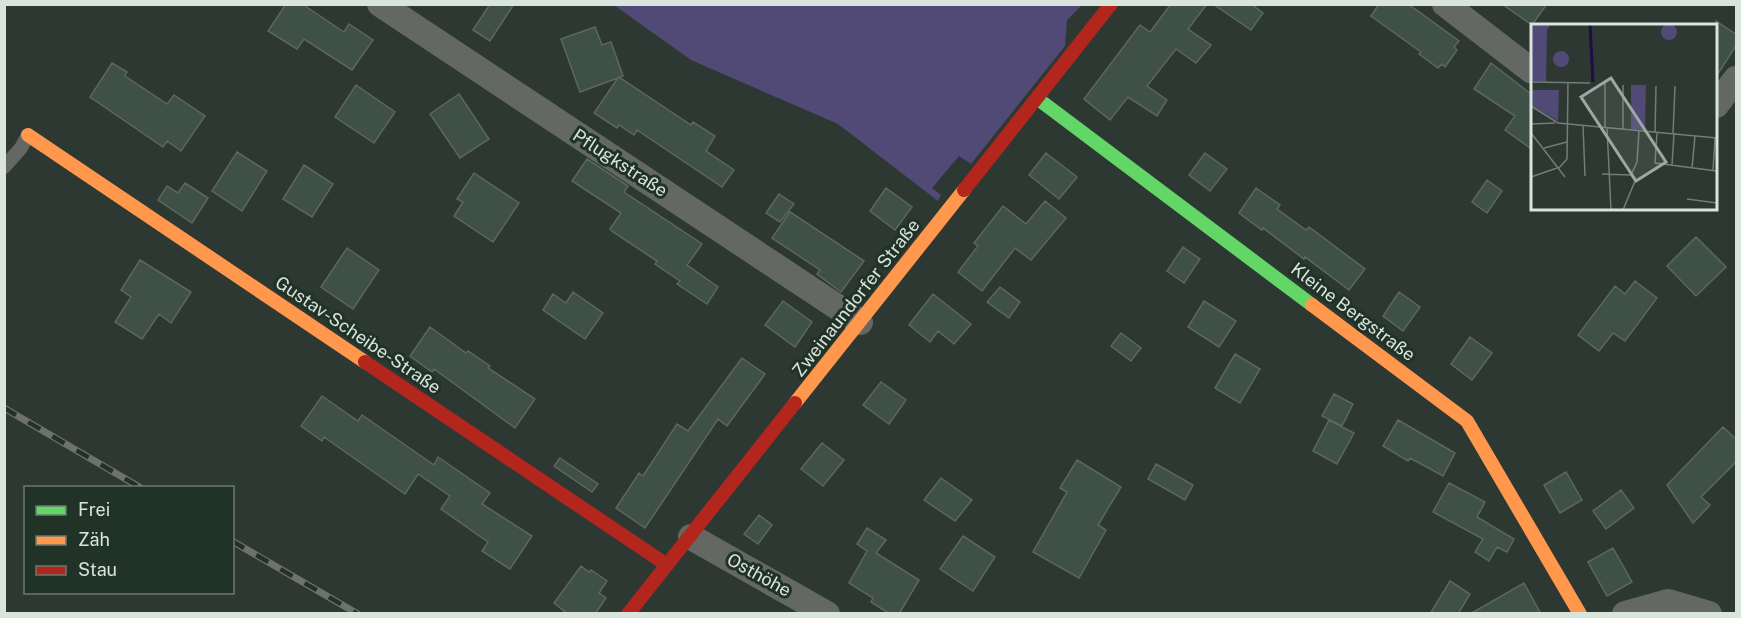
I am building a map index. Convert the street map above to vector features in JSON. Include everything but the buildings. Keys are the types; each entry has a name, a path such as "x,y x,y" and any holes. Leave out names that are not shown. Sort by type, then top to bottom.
{"street":[{"name":"Pflugkstraße","path":"380,4 860,322"},
{"name":"Zweinaundorfer Straße","path":"628,614 1111,4"},
{"path":"1445,4 1531,68"},
{"path":"1717,104 1737,79"},
{"name":"Kleine Bergstraße","path":"1038,99 1467,421 1580,614"},
{"name":"Gustav-Scheibe-Straße","path":"32,130 667,565"},
{"name":"Osthöhe","path":"691,537 827,614"},
{"path":"1625,614 1668,602 1709,614"}],"lane":[{"path":"4,167 21,148 32,130"}],"shaded area":[{"path":"614,5 1082,5 1067,20 1065,46 971,164 959,156 932,188 941,195 938,201 838,124 691,60"}],"railway":[{"path":"4,408 138,486"},
{"path":"234,542 358,614"}],"traffic: fast":[{"path":"1038,99 1312,305"}],"traffic: slow":[{"path":"28,135 365,362"},
{"path":"795,403 964,190"},
{"path":"1312,305 1467,421 1580,614"}],"traffic: jam":[{"path":"964,190 1111,4"},
{"path":"365,362 667,565"},
{"path":"628,614 795,403"}]}
